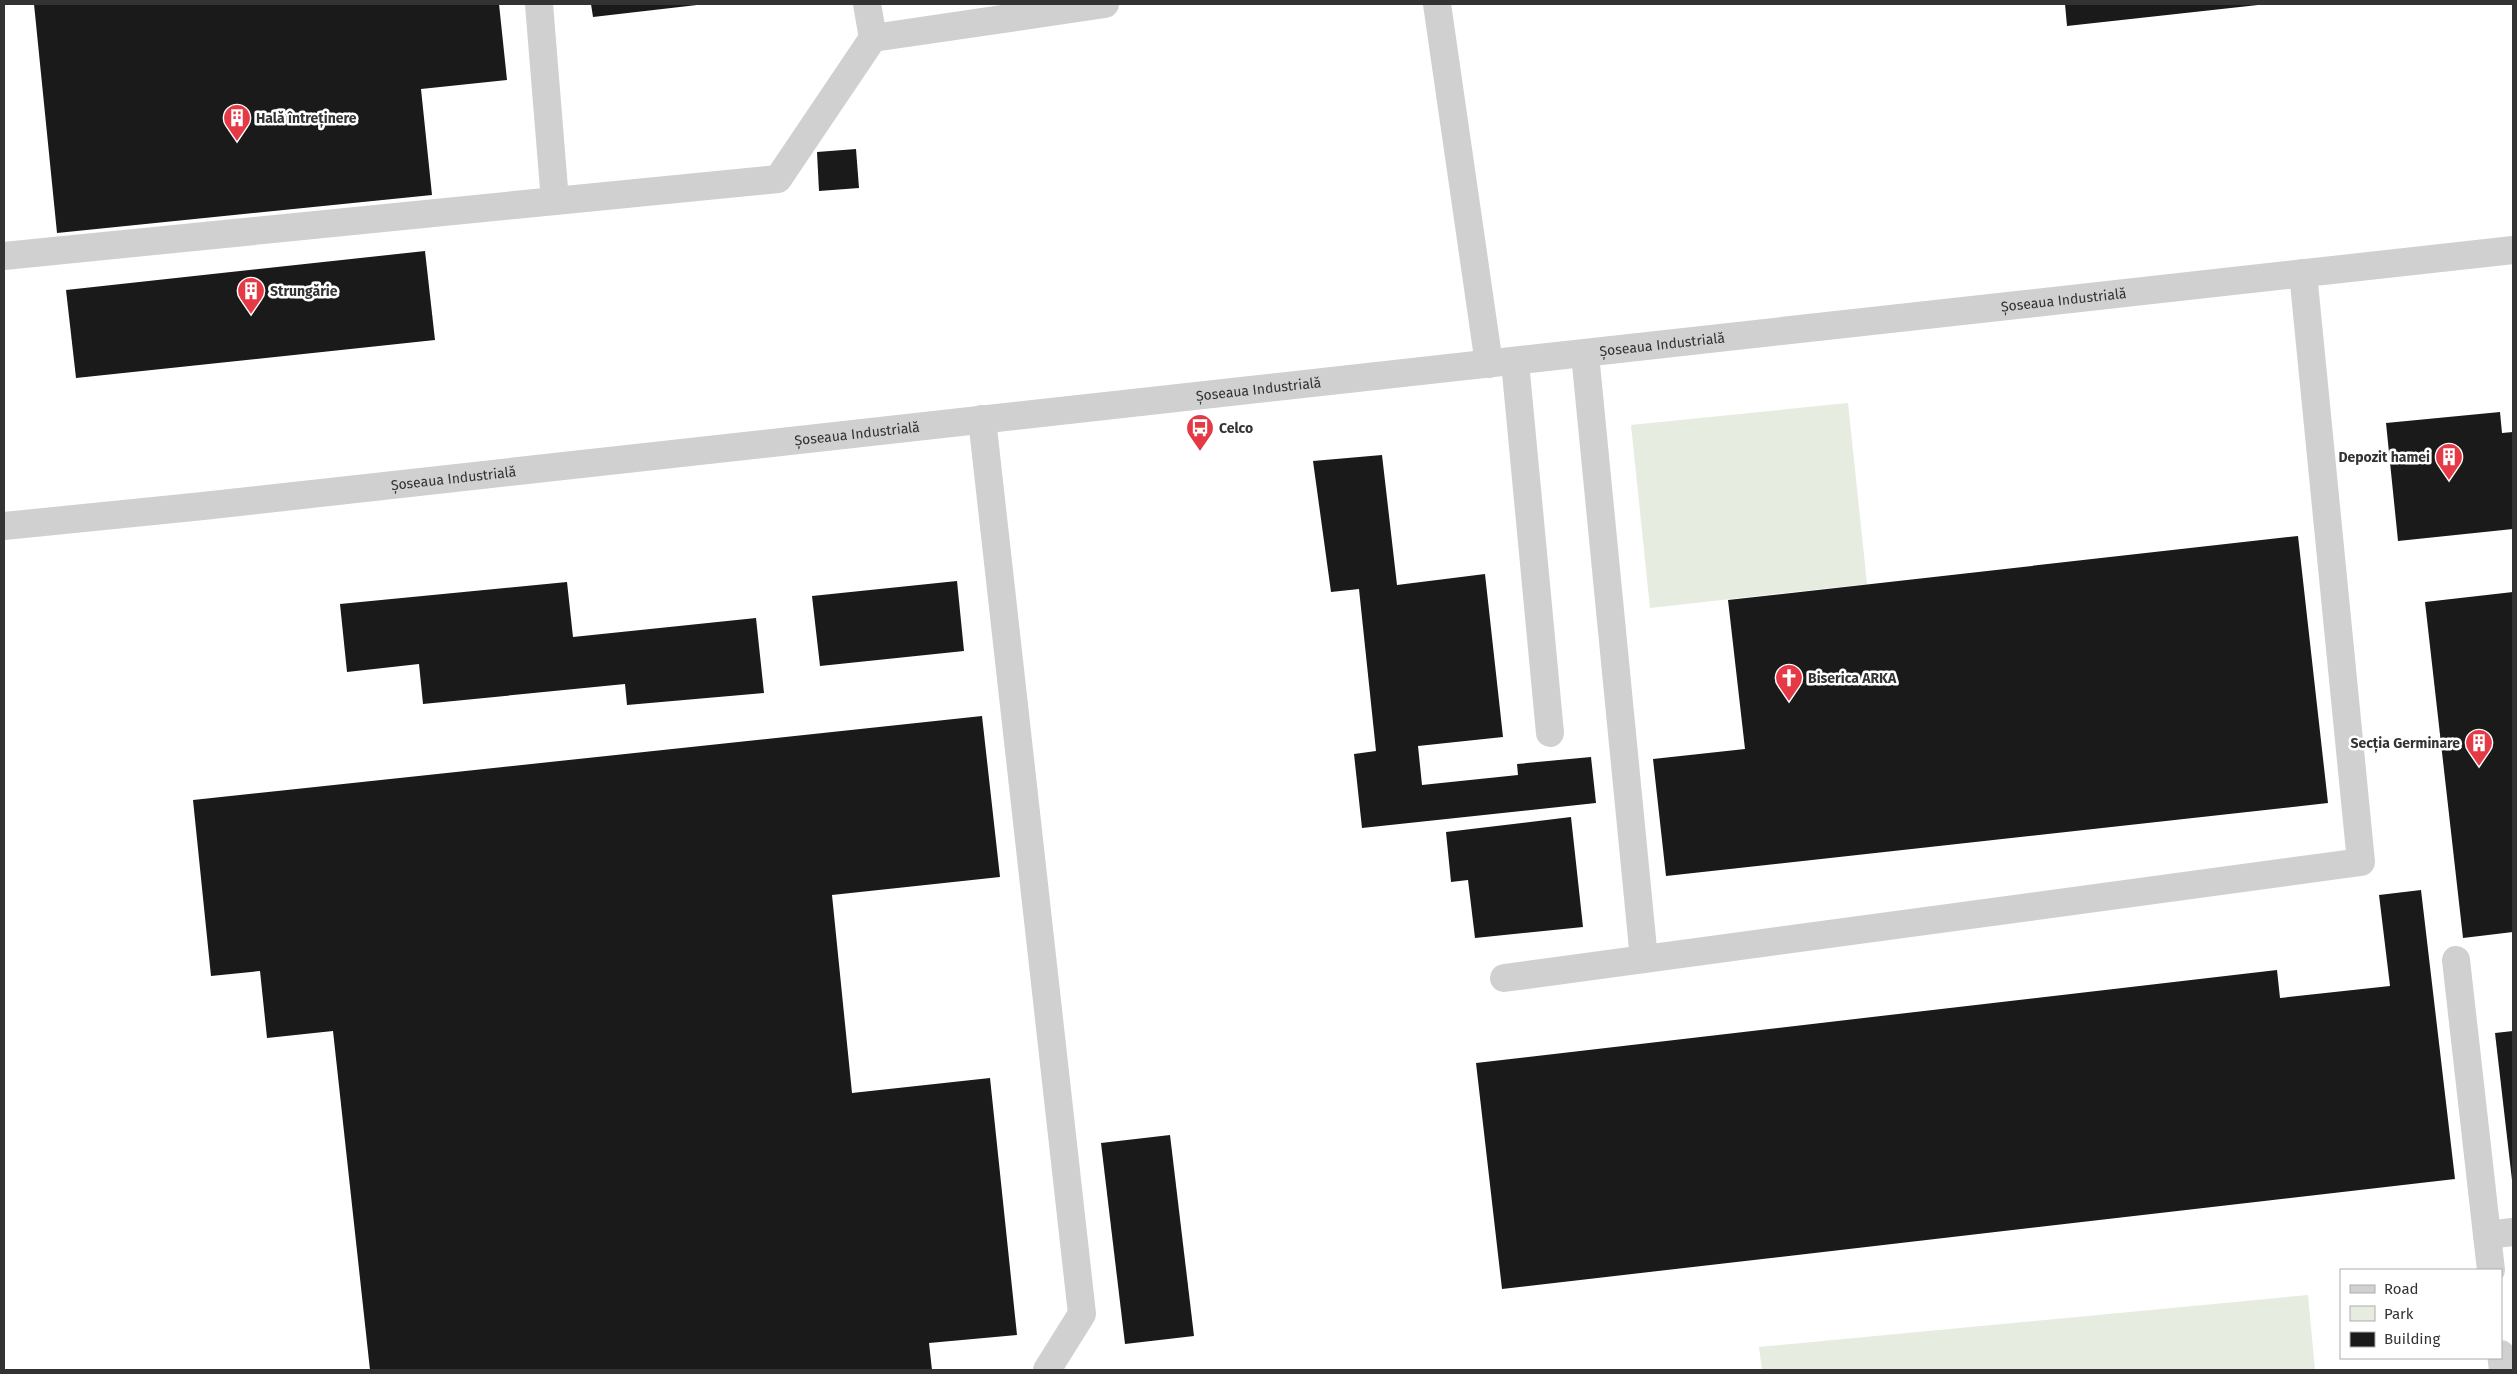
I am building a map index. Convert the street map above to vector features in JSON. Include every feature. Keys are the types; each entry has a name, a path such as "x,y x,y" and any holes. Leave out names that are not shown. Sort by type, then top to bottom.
{"street":[{"path":"538,4 555,201"},
{"path":"4,256 778,178 873,38 868,4"},
{"path":"873,38 1105,4"},
{"path":"1437,4 1502,363 1550,733"},
{"name":"Șoseaua Industrială","path":"4,526 232,503 2513,250"},
{"path":"1504,978 2361,862 2303,273"},
{"path":"1585,354 1644,958"},
{"path":"982,419 1082,1314 1047,1370"},
{"path":"2456,960 2500,1233 2491,1269"}],"green space":[{"path":"1848,403 1867,584 1650,608 1631,425"},
{"path":"2308,1295 2315,1370 1762,1370 1759,1347"}],"building":[{"name":"Hală întreținere","path":"34,4 499,4 507,80 421,89 432,195 57,233"},
{"path":"591,4 697,4 697,5 593,17"},
{"path":"2065,4 2258,4 2258,5 2067,26"},
{"path":"856,149 859,188 819,191 817,152"},
{"name":"Strungărie","path":"425,251 435,340 76,378 66,290"},
{"name":"Depozit hamei","path":"2500,412 2502,433 2513,432 2513,529 2398,541 2386,423"},
{"path":"1382,455 1397,585 1485,574 1503,737 1418,746 1422,785 1518,775 1517,764 1591,757 1596,803 1362,828 1354,754 1376,751 1359,589 1331,592 1313,461"},
{"path":"2298,536 2328,803 1666,876 1653,759 1745,749 1728,600"},
{"path":"957,581 964,651 820,666 812,596"},
{"path":"567,582 573,637 756,618 764,693 627,705 625,684 423,704 419,664 347,672 340,604"},
{"name":"Secția Germinare","path":"2513,592 2513,932 2463,938 2425,602"},
{"path":"982,716 1000,877 832,895 852,1093 990,1078 1017,1335 929,1343 932,1370 370,1370 333,1031 267,1038 260,971 211,976 193,800"},
{"path":"1571,817 1583,927 1475,938 1468,880 1451,882 1446,832"},
{"path":"2421,890 2455,1179 1502,1289 1476,1063 2277,970 2280,998 2390,986 2379,895"},
{"path":"2513,1031 2513,1180 2512,1180 2495,1033"},
{"path":"1170,1135 1194,1336 1125,1344 1101,1143"}],"place":[{"name":"Hală întreținere","path":"237,142"},
{"name":"Strungărie","path":"251,315"},
{"name":"Celco","path":"1200,452"},
{"name":"Depozit hamei","path":"2449,481"},
{"name":"Biserica ARKA","path":"1789,702"},
{"name":"Secția Germinare","path":"2479,767"}]}
